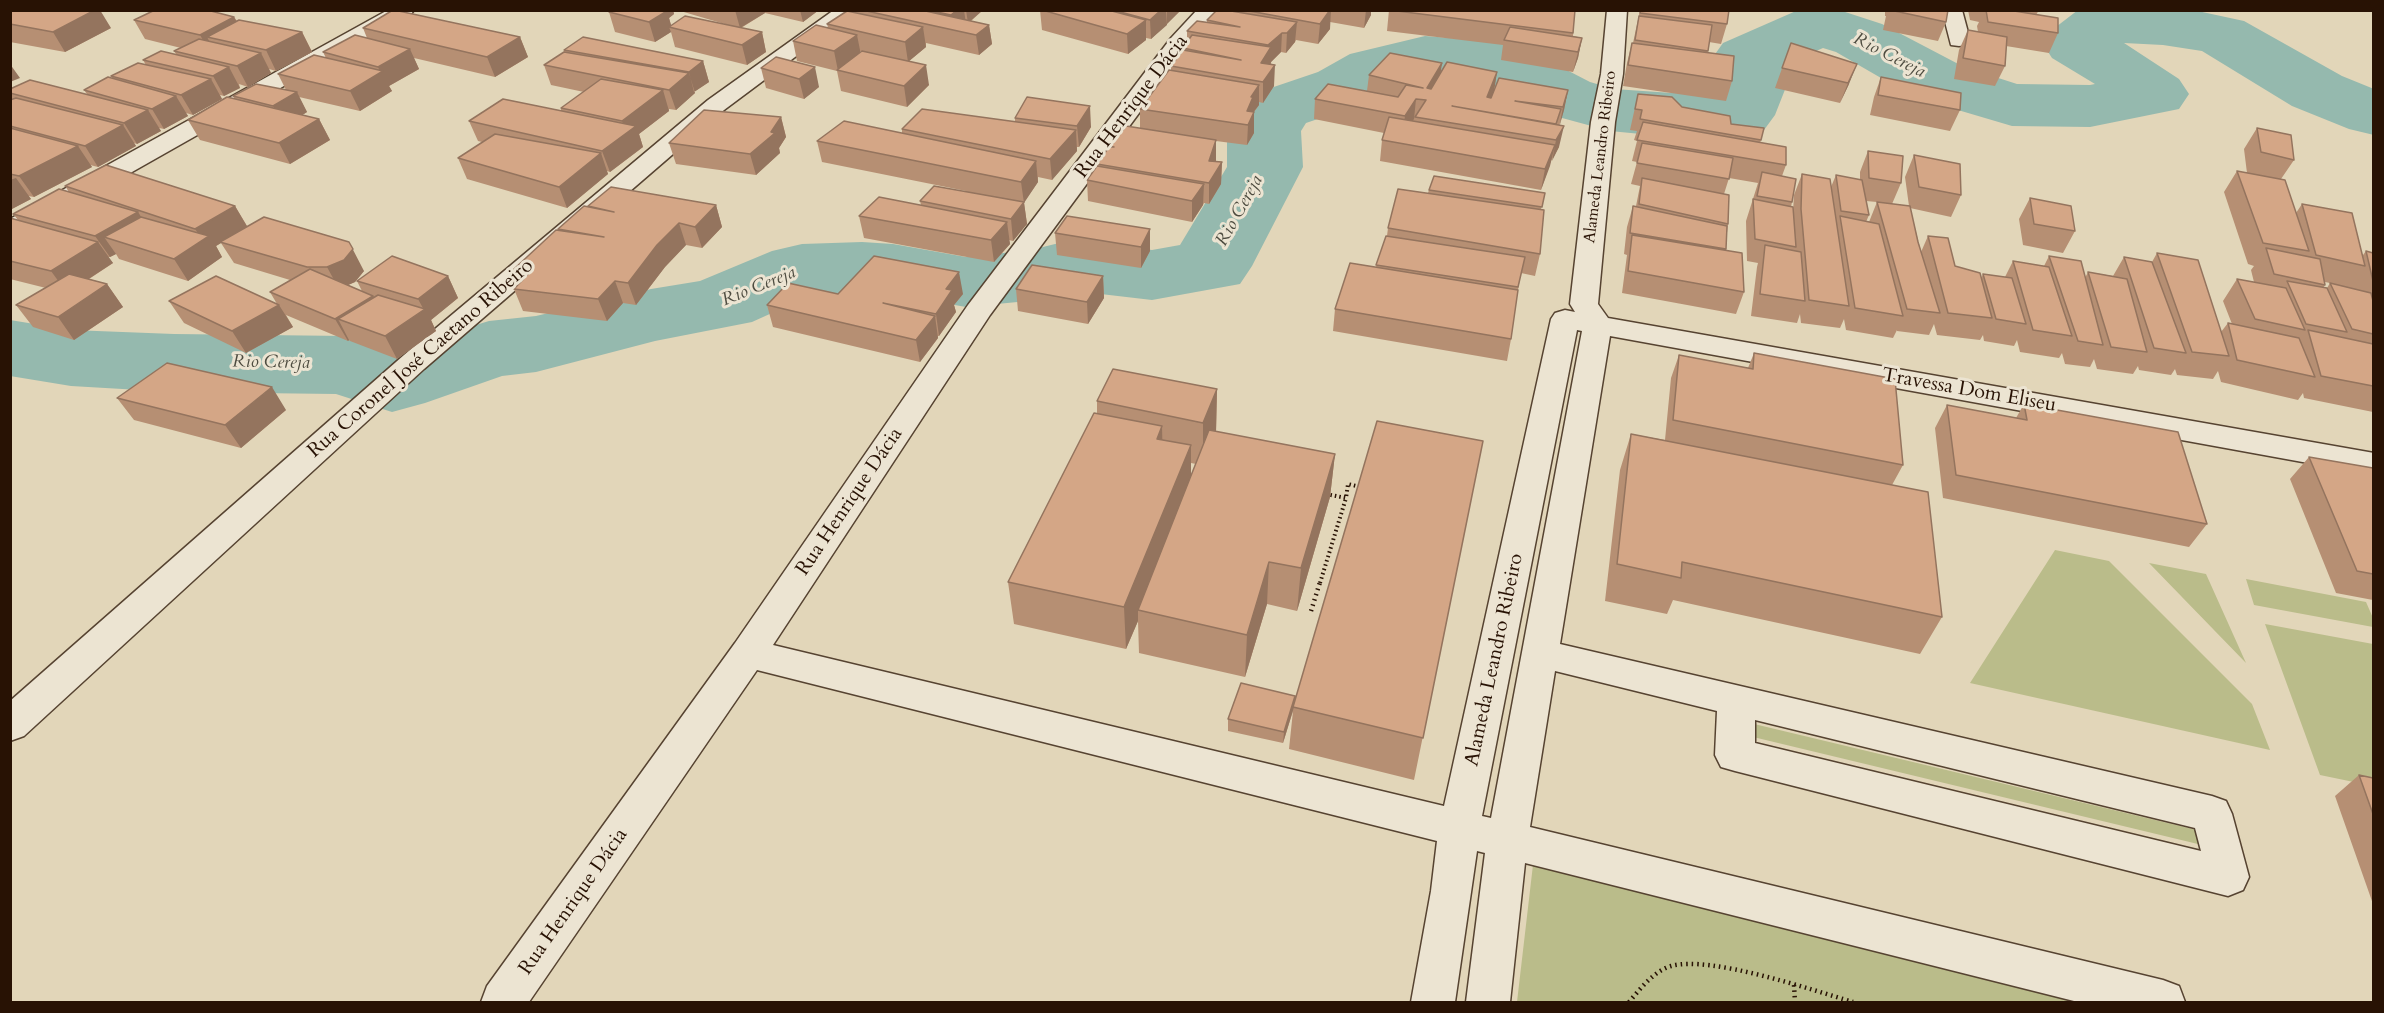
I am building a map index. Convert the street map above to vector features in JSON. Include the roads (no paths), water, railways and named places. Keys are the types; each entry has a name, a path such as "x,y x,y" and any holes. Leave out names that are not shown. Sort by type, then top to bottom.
{"street":[{"path":"10,230 404,10"},
{"name":"Rua Coronel José Caetano Ribeiro","path":"10,726 414,362 716,105 848,10"},
{"name":"Rua Henrique Dácia","path":"503,1002 748,653 978,311 1179,43 1209,10"},
{"name":"Alameda Leandro Ribeiro","path":"1488,1002 1507,841 1539,653 1582,316 1603,122 1612,74 1617,10"},
{"path":"1952,10 1959,40"},
{"name":"Alameda Leandro Ribeiro","path":"1433,1002 1452,891 1459,830 1582,316"},
{"name":"Travessa Dom Eliseu","path":"1582,316 2373,464"},
{"path":"748,653 2163,1002"},
{"path":"1539,653 1736,700 2212,814 2228,877 1735,755 1736,700"}],"waterway":[{"name":"Rio Cereja","path":"10,348 71,358 174,363 347,365 392,382 489,349 536,344 651,315 721,304 760,285 802,269 862,267 893,269 966,282 1038,275 1071,265 1152,275 1210,266 1265,167 1264,130 1281,108 1343,87 1374,69 1425,56 1500,62 1565,97 1610,110 1672,115 1739,115 1751,87 1747,57 1819,25 1859,38 1939,82 2012,105 2090,106 2154,94 2113,65 2076,44 2103,23 2163,25 2221,35 2317,91 2374,114"}]}
